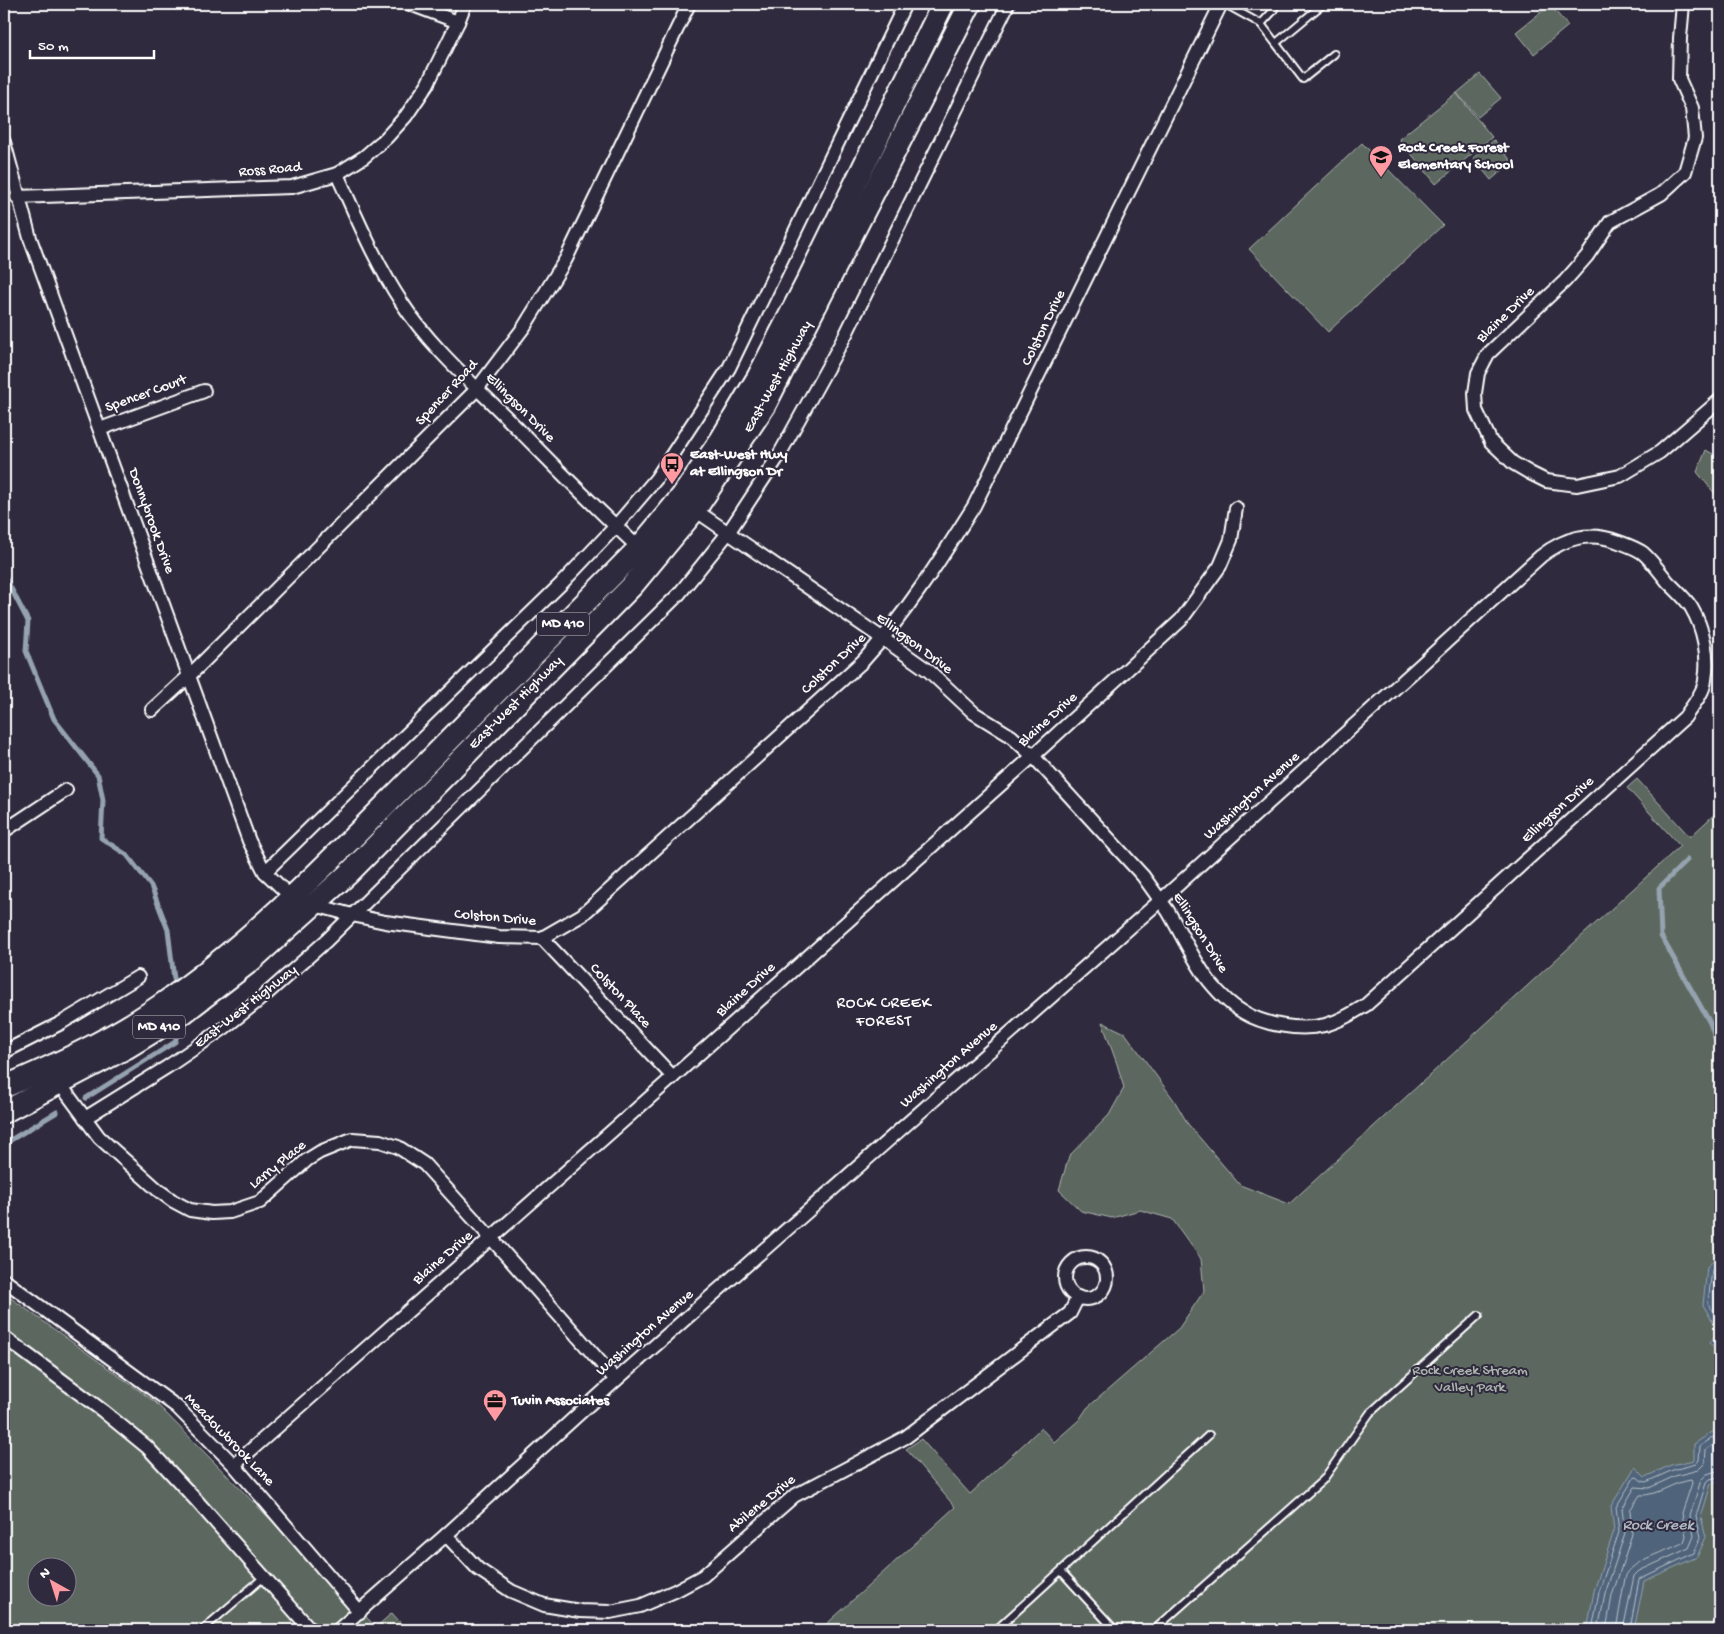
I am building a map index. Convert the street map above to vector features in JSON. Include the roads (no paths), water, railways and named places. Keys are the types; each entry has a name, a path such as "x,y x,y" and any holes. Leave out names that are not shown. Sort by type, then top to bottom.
{"main road":[{"name":"East-West Highway","path":"4,1087 54,1065 113,1035 159,1006 198,979 267,921 332,859 639,548 687,488 720,441 758,377 807,282 942,4"},
{"name":"East-West Highway","path":"4,1112 126,1048 182,1014 252,960 348,874 632,586 695,510 752,427 785,369 970,4"}],"street":[{"path":"410,4 458,22"},
{"name":"Ross Road","path":"17,197 292,187 337,174 386,138 406,116 427,85 465,4"},
{"name":"Spencer Road","path":"152,710 189,676 477,389 524,327 566,259 689,4"},
{"path":"266,872 561,584 616,526 656,479 728,368 905,4"},
{"name":"East-West Highway","path":"85,1118 167,1067 224,1028 271,990 326,941 679,594 728,533 778,457 846,334 1008,4"},
{"name":"Colston Drive","path":"294,896 315,905 385,922 499,937 542,938 589,909 864,661 884,639 936,567 974,506 1223,4"},
{"name":"Blaine Drive","path":"1683,4 1679,79 1692,108 1695,138 1685,172 1661,194 1610,222 1587,256 1565,281 1488,354 1478,373 1475,393 1476,410 1491,442 1513,463 1530,474 1546,480 1577,485 1620,476 1660,452 1720,400"},
{"name":"Donnybrook Drive","path":"4,142 17,197 33,247 248,841 266,872 282,889 294,896"},
{"name":"Ellingson Drive","path":"337,174 384,274 402,304 425,334 477,389 639,548"},
{"name":"Spencer Court","path":"100,429 204,390"},
{"name":"Blaine Drive","path":"234,1464 673,1077 1033,756 1181,620 1220,566 1231,540 1236,508"},
{"name":"Ellingson Drive","path":"695,510 929,671 974,713 1011,736 1033,756 1143,876 1161,900 1208,980 1227,1001 1243,1013 1271,1024 1306,1028 1343,1019 1366,1005 1685,717 1705,682 1707,658 1704,638 1690,606 1643,553 1612,539 1588,536"},
{"name":"Washington Avenue","path":"338,1630 446,1535 616,1380 1161,900 1541,556 1554,546 1569,540 1588,536"},
{"path":"4,831 66,790"},
{"name":"Colston Place","path":"542,938 673,1077"},
{"path":"4,1052 61,1023 138,977"},
{"name":"Larry Place","path":"60,1084 99,1136 158,1190 190,1210 212,1213 230,1212 260,1202 307,1160 320,1152 352,1139 380,1141 398,1147 424,1164 616,1380"},
{"name":"Meadowbrook Lane","path":"4,1280 177,1407 234,1464 360,1612"},
{"name":"Abilene Drive","path":"446,1535 478,1568 511,1591 544,1605 580,1611 610,1612 640,1606 675,1592 703,1576 794,1496 906,1437 1070,1312 1078,1298"},
{"path":"4,1337 103,1411 147,1448 311,1630"}],"lane":[{"path":"1223,4 1261,24 1303,79 1334,54"},
{"path":"1261,24 1273,11 1276,4"},
{"path":"1276,42 1323,4"},
{"path":"1154,1630 1323,1480 1370,1413 1479,1315"},
{"path":"996,1630 1209,1434"},
{"path":"1062,1571 1116,1630"},
{"path":"202,1630 264,1577"}],"water":[{"path":"1720,1254 1720,1356 1710,1343 1719,1332 1703,1305 1707,1267"},
{"name":"Rock Creek","path":"1720,1427 1720,1481 1711,1484 1701,1517 1706,1537 1697,1557 1644,1581 1634,1630 1587,1630 1594,1591 1614,1531 1611,1506 1635,1467 1645,1477 1671,1465 1694,1460 1694,1444"}],"waterway":[{"path":"4,575 28,621 26,651 54,719 98,775 103,800 101,838 127,855 151,886 168,930 174,979"},
{"path":"1687,860 1659,888 1661,936 1710,1023 1720,1052"},
{"path":"86,1098 175,1042 178,1032"},
{"path":"4,1144 57,1112"}],"place":[{"name":"Rock Creek Forest Elementary School","path":"1381,178"},
{"name":"East-West Hwy at Ellingson Dr","path":"672,485"},
{"name":"Tuvin Associates","path":"495,1422"}],"district":[{"name":"ROCK CREEK FOREST","path":"884,1013"}],"park label":[{"name":"Rock Creek Stream Valley Park","path":"1470,1380"}]}
